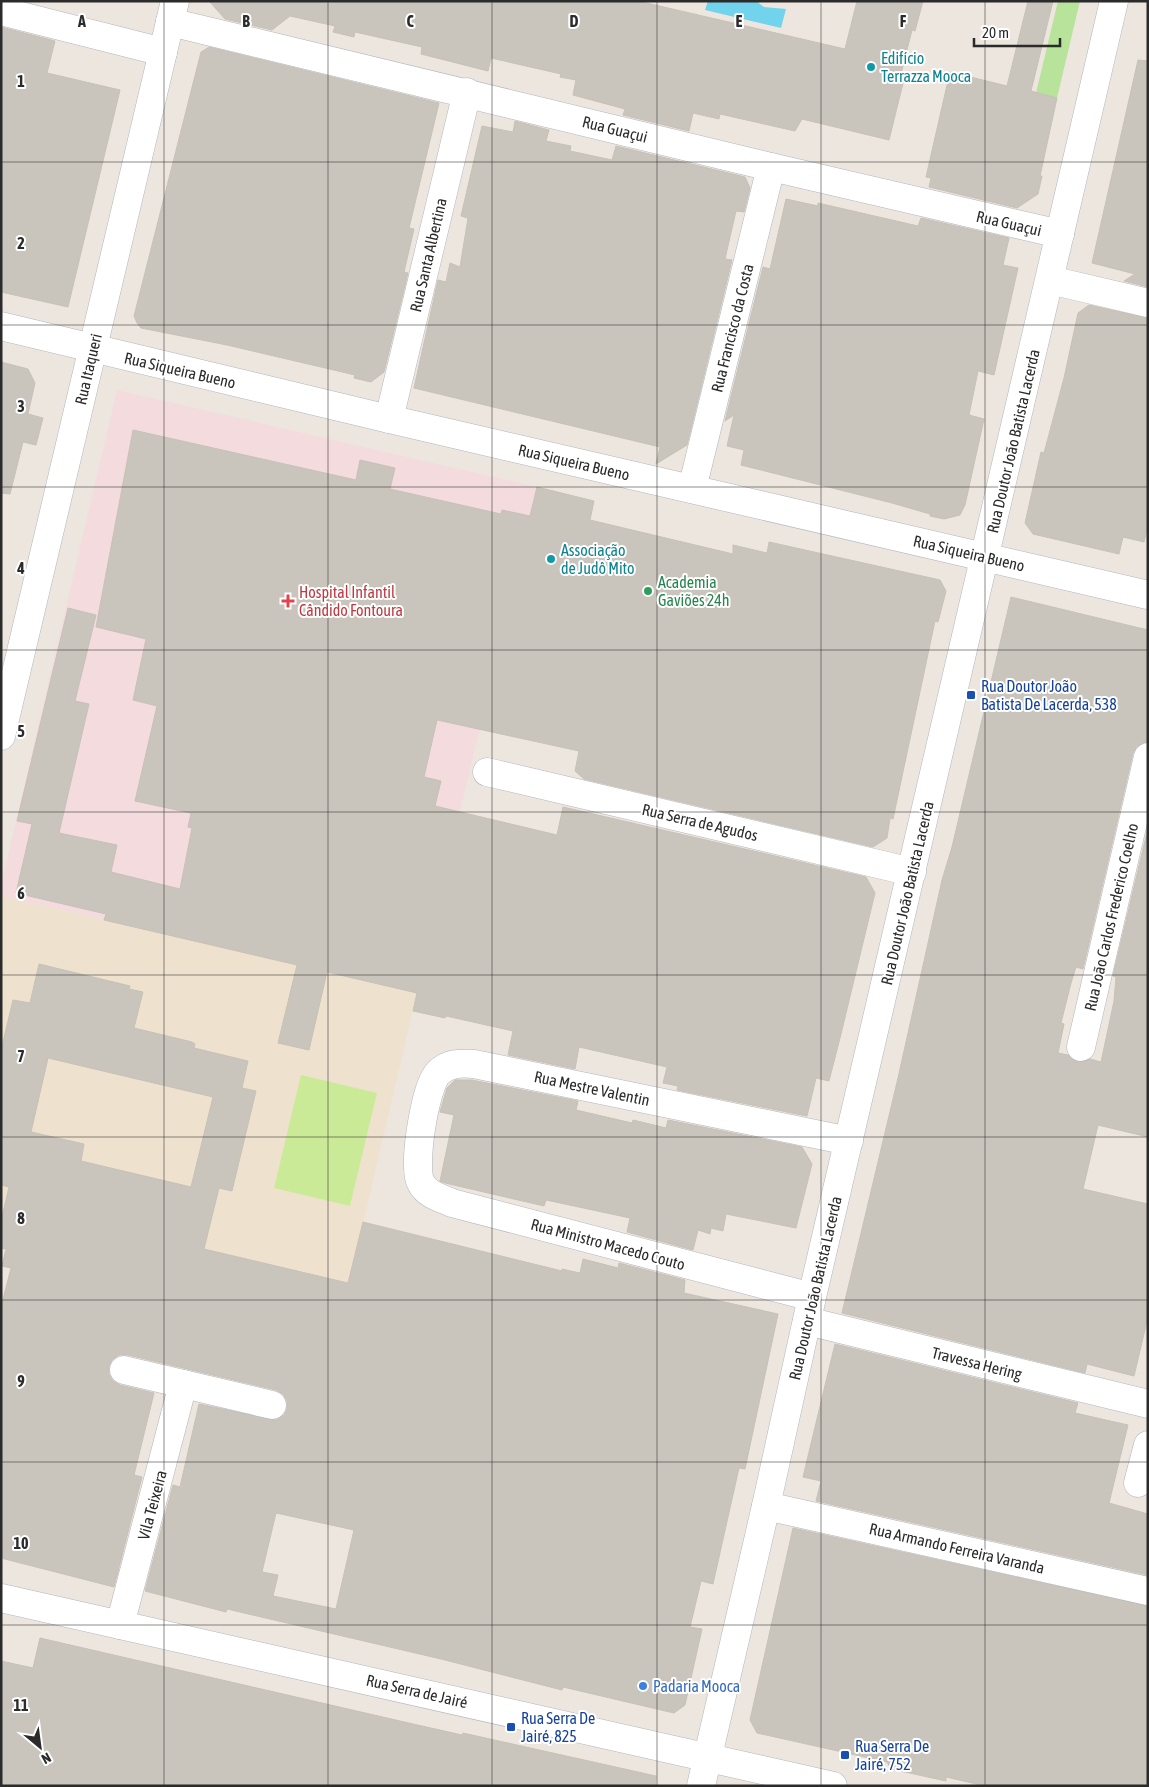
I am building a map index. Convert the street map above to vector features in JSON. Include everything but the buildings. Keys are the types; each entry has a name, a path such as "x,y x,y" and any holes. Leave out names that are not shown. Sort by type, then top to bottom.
{"street":[{"name":"Rua Doutor João Batista Lacerda","path":"701,1786 1114,1"},
{"path":"1,11 163,52"},
{"name":"Rua Guaçui","path":"173,12 467,92 771,168 1060,234"},
{"name":"Rua Itaqueri","path":"1,736 173,12"},
{"name":"Rua Santa Albertina","path":"388,419 467,92"},
{"name":"Rua Francisco da Costa","path":"692,489 771,168"},
{"path":"1050,280 1148,303"},
{"name":"Rua Siqueira Bueno","path":"1,326 388,419 1148,595"},
{"name":"Rua João Carlos Frederico Coelho","path":"1081,1047 1148,757"},
{"name":"Rua Serra de Agudos","path":"487,772 912,872"},
{"name":"Rua Mestre Valentin","path":"416,1173 426,1099 430,1086 437,1074 446,1066 458,1063 488,1066 849,1141"},
{"name":"Rua Ministro Macedo Couto","path":"416,1173 420,1182 431,1194 452,1203 810,1309"},
{"name":"Travessa Hering","path":"810,1309 1148,1404"},
{"path":"124,1370 272,1405"},
{"name":"Vila Teixeira","path":"120,1626 183,1384"},
{"path":"1138,1483 1148,1445"},
{"name":"Rua Armando Ferreira Varanda","path":"766,1506 1148,1591"},
{"name":"Rua Serra de Jairé","path":"1,1598 833,1786"}],"shaded area":[{"name":"Hospital Infantil Cândido Fontoura","path":"117,390 537,487 417,993 1,896 1,885"},
{"path":"1,896 417,993 349,1283 1,1203"}],"green space":[{"path":"1058,1 1080,1 1057,98 1036,93"},
{"path":"301,1075 377,1093 350,1206 274,1188"}],"water":[{"path":"708,1 756,1 764,7 786,9 781,28 705,10"}],"place":[{"name":"Edifício Terrazza Mooca","path":"871,67"},
{"name":"Associação de Judô Mito","path":"551,559"},
{"name":"Academia Gaviões 24h","path":"648,591"},
{"name":"Hospital Infantil Cândido Fontoura","path":"288,601"},
{"name":"Rua Doutor João Batista De Lacerda, 538","path":"971,695"},
{"name":"Padaria Mooca","path":"643,1686"},
{"name":"Rua Serra De Jairé, 825","path":"511,1727"},
{"name":"Rua Serra De Jairé, 752","path":"845,1755"}]}
